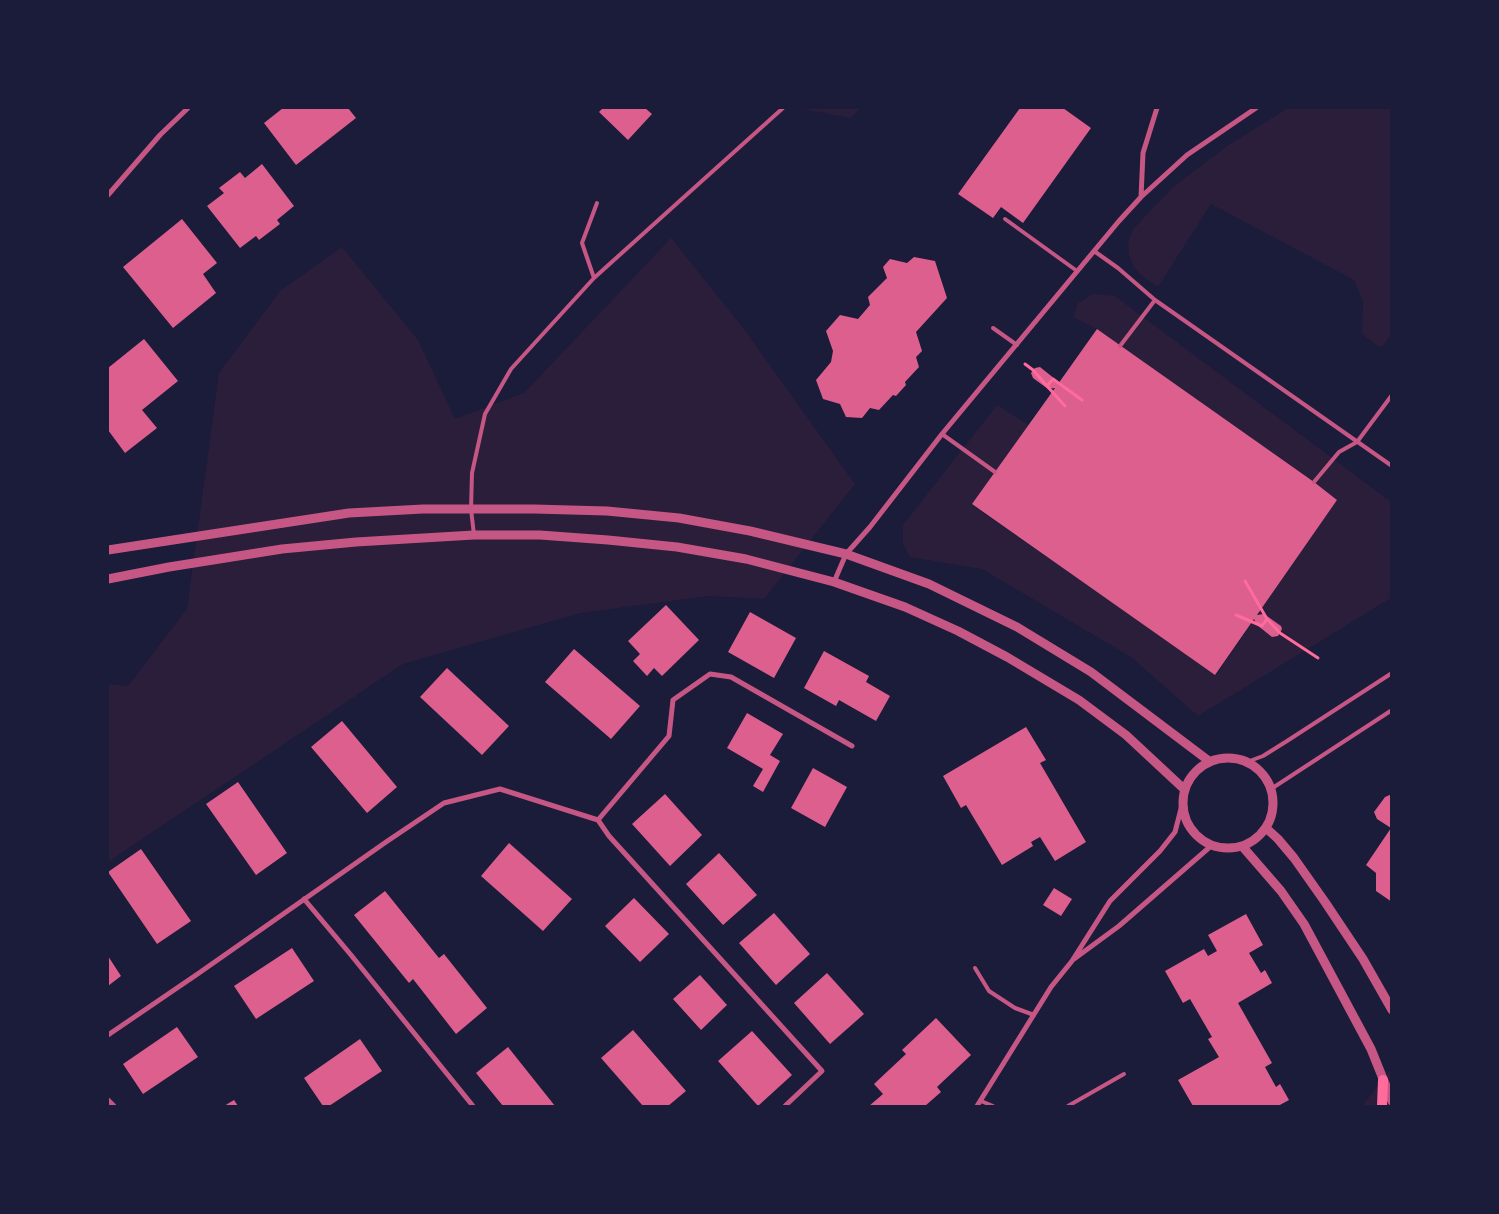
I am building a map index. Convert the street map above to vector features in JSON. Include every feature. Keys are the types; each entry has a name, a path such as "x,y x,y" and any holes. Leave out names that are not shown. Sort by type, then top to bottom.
{"main road":[{"path":"1382,1106 1383,1080"}],"street":[{"path":"108,195 160,135 188,108"},
{"path":"1141,197 1143,153 1157,108"},
{"path":"834,582 846,554 870,527 942,434 1141,197 1187,155 1256,108"},
{"path":"108,550 349,514 423,509 607,511 679,518 846,554 929,584 1017,627 1091,672 1209,761"},
{"path":"108,579 170,567 282,550 356,542 474,535 540,536 677,546 746,559 834,582 904,607 958,631 1007,657 1078,700 1126,735 1184,789"},
{"path":"598,820 669,736 673,700 710,674 730,677 852,746"},
{"path":"977,1106 1051,987 1072,961 1110,901 1160,851 1175,832 1184,789 1194,772 1209,761 1228,758 1247,762 1262,773 1271,789 1273,802 1272,815 1266,828 1256,839 1242,846 1226,849 1211,846 1196,836 1186,822 1182,805"},
{"path":"108,1035 444,803 500,790 598,820 609,836 822,1071 785,1106"},
{"path":"1266,828 1294,858 1325,902 1363,959 1392,1010"},
{"path":"1072,961 1119,926 1211,846"},
{"path":"1242,846 1281,890 1304,924 1371,1049 1392,1101"},
{"path":"304,899 473,1106"},
{"path":"108,1100 114,1106"}],"lane":[{"path":"474,535 471,509 472,473 485,414 510,369 594,278 783,108"},
{"path":"594,278 582,243 597,203"},
{"path":"1005,220 1077,271"},
{"path":"1094,251 1118,268 1155,300 1392,466"},
{"path":"1120,346 1155,300"},
{"path":"993,328 1016,345"},
{"path":"1314,482 1339,452 1357,442 1392,395"},
{"path":"942,434 994,472"},
{"path":"1247,762 1263,756 1392,673"},
{"path":"1271,789 1392,710"},
{"path":"975,968 989,991 1015,1008 1034,1015"},
{"path":"1068,1106 1124,1074"},
{"path":"981,1101 993,1106"}],"path":[{"path":"1026,364 1034,370 1065,406"},
{"path":"1047,386 1053,379 1082,400"},
{"path":"1245,581 1267,619 1280,633 1318,658"},
{"path":"1236,615 1262,626 1267,619"}],"shaded area":[{"path":"797,108 860,108 851,118"},
{"path":"1288,108 1391,108 1392,334 1381,348 1362,334 1363,301 1354,280 1211,204 1158,287 1141,275 1134,267 1129,255 1128,241 1134,228 1172,188 1227,146"},
{"path":"671,238 744,329 855,484 764,599 709,596 580,613 403,664 108,862 108,684 128,686 187,609 219,373 280,291 342,247 418,340 455,419 524,393"},
{"path":"1093,294 1115,296 1391,502 1391,598 1198,716 1131,657 982,569 910,557 903,544 903,525 997,405 1029,425 972,505 1216,675 1337,500 1097,329 1073,317 1078,303"},
{"path":"1391,1069 1391,1106 1362,1106"}],"building":[{"path":"283,108 348,108 356,118 296,165 264,123"},
{"path":"603,108 645,108 652,114 628,140 599,112"},
{"path":"1020,108 1063,108 1091,128 1023,223 1001,207 993,218 958,194"},
{"path":"262,164 294,206 277,220 280,224 259,240 256,236 240,248 207,206 224,193 219,188 240,172 245,178"},
{"path":"182,219 217,263 203,274 216,293 173,328 123,267"},
{"path":"914,257 935,261 947,298 916,332 922,351 916,357 919,367 905,382 906,385 896,396 893,395 879,410 870,408 862,418 846,417 840,404 823,399 816,380 831,362 833,351 826,331 840,315 858,319 870,305 868,297 887,278 883,267 890,259 907,263"},
{"path":"1097,329 1337,500 1257,615 1264,614 1281,626 1282,629 1278,636 1272,637 1257,625 1254,619 1215,675 972,504 1055,388 1048,389 1033,378 1031,373 1035,368 1040,367 1055,379 1058,384"},
{"path":"144,339 178,381 142,410 157,428 125,453 108,430 108,368"},
{"path":"666,605 699,640 662,676 654,668 647,676 633,661 640,654 628,641"},
{"path":"750,612 796,638 774,678 728,652"},
{"path":"574,649 640,706 611,739 545,682"},
{"path":"824,651 869,676 866,682 890,696 876,721 839,700 836,706 804,688"},
{"path":"447,668 509,726 482,755 420,697"},
{"path":"747,713 783,734 770,755 780,761 763,792 753,786 763,769 727,748"},
{"path":"342,721 397,787 367,813 311,747"},
{"path":"1026,727 1046,760 1040,763 1086,842 1055,861 1040,837 1031,842 1033,846 1002,865 966,805 961,808 943,776"},
{"path":"813,768 847,787 825,827 791,808"},
{"path":"238,782 287,853 256,875 206,804"},
{"path":"665,794 702,835 670,866 632,824"},
{"path":"1392,794 1392,902 1376,891 1376,873 1366,865 1391,828 1377,819 1374,812 1385,797"},
{"path":"509,843 572,899 543,931 481,876"},
{"path":"141,849 191,921 157,944 108,872"},
{"path":"719,853 757,895 723,925 686,884"},
{"path":"1054,888 1072,899 1061,916 1043,905"},
{"path":"385,891 439,958 444,954 487,1008 456,1034 413,979 409,983 354,915"},
{"path":"634,898 669,934 640,962 605,926"},
{"path":"774,913 810,954 776,985 739,943"},
{"path":"1246,914 1263,945 1249,953 1261,973 1265,970 1272,983 1238,1003 1272,1063 1265,1067 1276,1087 1280,1084 1289,1100 1278,1106 1193,1106 1178,1080 1219,1057 1208,1039 1212,1037 1190,999 1183,1003 1165,971 1204,949 1208,956 1217,951 1208,935"},
{"path":"292,948 314,981 256,1019 234,986"},
{"path":"108,956 121,976 108,986"},
{"path":"827,973 864,1014 830,1044 794,1003"},
{"path":"700,975 727,1005 701,1030 673,999"},
{"path":"936,1018 971,1055 937,1087 941,1092 925,1106 869,1106 883,1094 874,1084 906,1054 902,1050"},
{"path":"177,1027 198,1057 143,1094 123,1064"},
{"path":"633,1030 686,1091 668,1106 643,1106 601,1058"},
{"path":"752,1031 792,1075 758,1106 718,1061"},
{"path":"360,1039 382,1071 329,1106 323,1106 304,1078"},
{"path":"508,1047 555,1106 503,1106 476,1073"},
{"path":"234,1100 238,1106 224,1106"}]}
